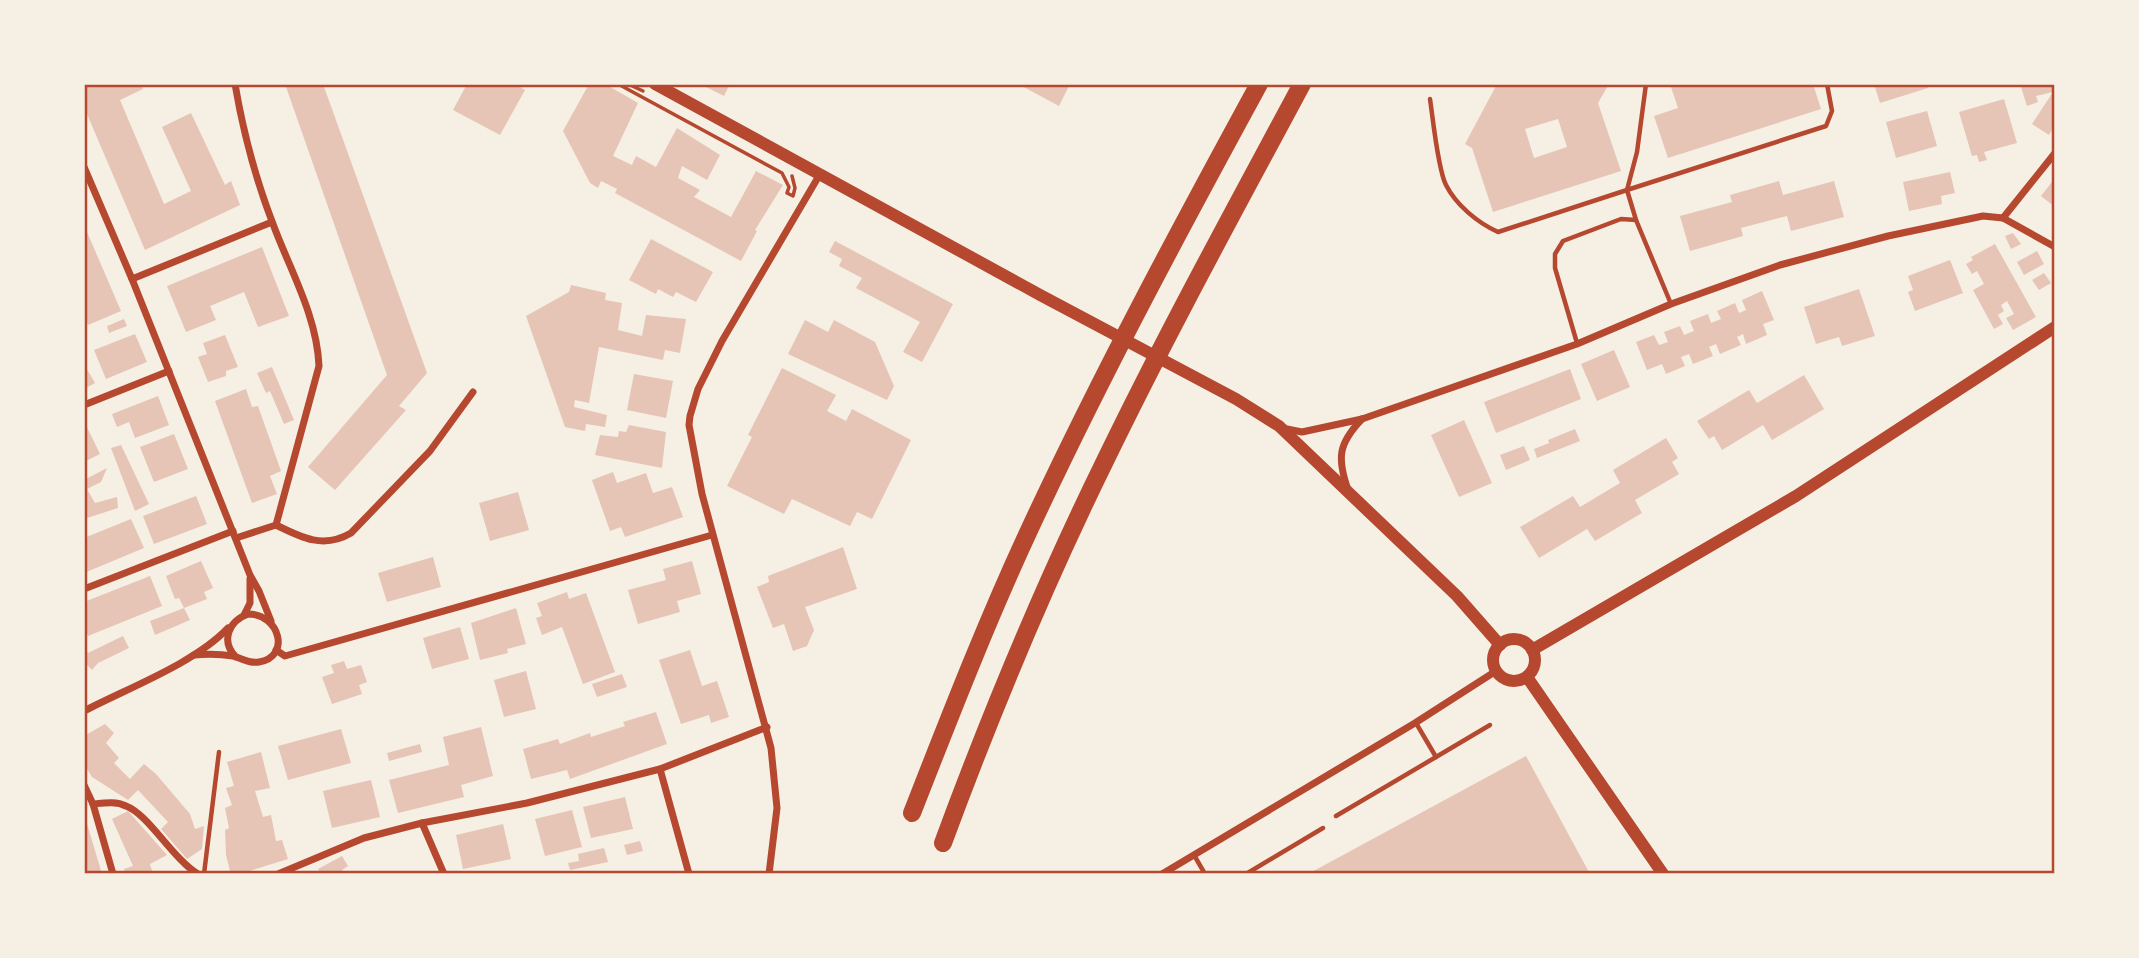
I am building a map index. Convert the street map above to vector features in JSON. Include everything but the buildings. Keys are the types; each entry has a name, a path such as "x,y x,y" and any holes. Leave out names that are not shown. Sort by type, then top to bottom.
{"highway":[{"path":"912,813 981,637 1032,524 1120,343 1259,84"},
{"path":"943,842 1005,684 1104,462 1203,268 1302,84"}],"street":[{"path":"235,84 240,113 272,222 307,306 319,366 276,525"},
{"path":"655,84 1236,399 1279,426 1457,596 1500,645"},
{"path":"2003,218 2055,153"},
{"path":"84,167 279,640 276,650 261,662 250,663 236,657 194,656"},
{"path":"769,874 776,831 777,791 767,727 712,535 693,455 690,425 692,407 709,364 820,173"},
{"path":"1279,426 1302,432 1362,419 1577,344 1671,304 1780,265 1835,249 1983,216 2003,218 2055,247"},
{"path":"132,279 272,222"},
{"path":"1532,650 1796,496 2055,327"},
{"path":"84,405 169,371"},
{"path":"84,589 235,535 276,525 299,537 317,542 336,541 351,533 421,461 473,392"},
{"path":"1350,494 1342,470 1342,446 1348,434 1362,419"},
{"path":"276,650 285,656 712,535"},
{"path":"84,711 194,656 214,642 244,615 250,603 250,575"},
{"path":"244,615 257,614 271,621"},
{"path":"233,623 228,638 236,657"},
{"path":"1508,640 1517,640 1532,650 1535,664 1527,677 1510,681 1496,671 1493,657 1500,645 1508,640"},
{"path":"1162,874 1415,723 1496,671"},
{"path":"1527,677 1663,874"},
{"path":"278,874 300,871 364,838 422,823 527,803 660,769 767,727"},
{"path":"660,769 689,874"},
{"path":"84,785 93,804 113,874"},
{"path":"93,804 120,804 132,808 182,862 198,874"},
{"path":"422,823 444,874"}],"lane":[{"path":"1646,84 1637,152 1627,190 1636,220 1671,304"},
{"path":"1430,99 1444,184 1456,201 1485,226 1498,232 1826,127 1832,111 1827,84"},
{"path":"1577,344 1555,268 1555,254 1563,241 1621,219 1636,220"},
{"path":"1415,723 1436,757"},
{"path":"1336,816 1490,725"},
{"path":"204,874 219,752"},
{"path":"1246,874 1322,828"},
{"path":"1194,855 1205,874"}],"path":[{"path":"620,84 782,173 789,187 787,193 793,196"}]}
